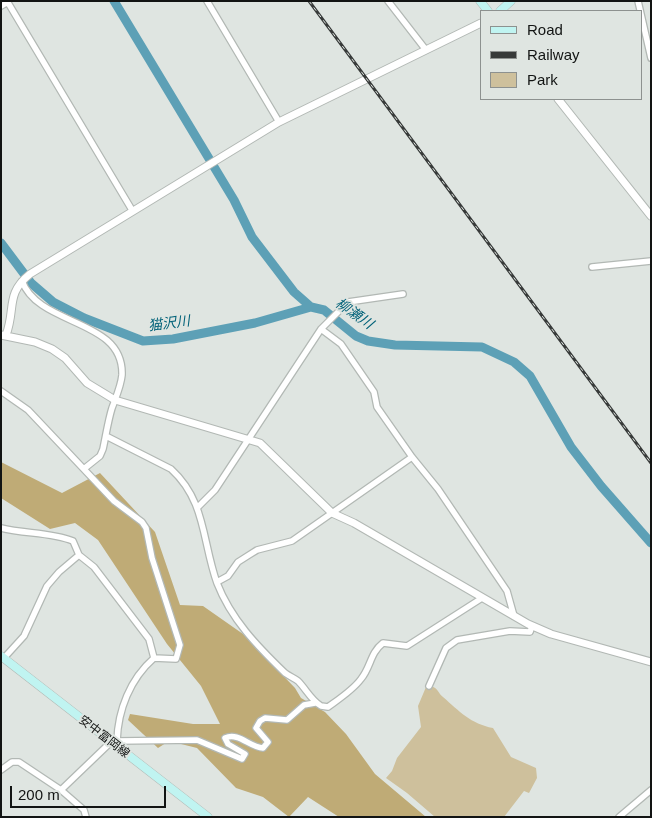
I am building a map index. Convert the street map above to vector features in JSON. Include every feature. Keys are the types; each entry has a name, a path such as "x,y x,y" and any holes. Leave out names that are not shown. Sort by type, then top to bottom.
{"main road":[{"path":"501,10 512,1"},
{"name":"安中富岡線","path":"3,657 208,817"}],"street":[{"path":"207,1 279,122"},
{"path":"388,1 426,50"},
{"path":"1,6 8,2 132,210"},
{"path":"642,19 651,58"},
{"path":"480,23 279,122 30,274 14,291 11,321 3,335 52,349 64,358 87,384 115,400 248,438 265,448 332,513 354,523 532,626 551,634 651,662"},
{"path":"559,100 651,216"},
{"path":"592,267 651,261"},
{"path":"23,280 26,291 34,299 112,344 122,372 100,456 85,468"},
{"path":"198,507 215,490 248,438 324,327 336,313 348,302 403,294"},
{"path":"324,327 341,344 374,392 377,407 412,457 438,489 507,591 514,616"},
{"path":"1,391 28,410 73,459 85,468 114,501 142,522 146,528 152,558 180,645 176,659 154,658 139,672 124,702 114,742 61,790"},
{"path":"106,436 171,468 179,476 198,507 210,561 224,599 244,630 287,675 296,680 315,703"},
{"path":"217,582 228,576 238,562 257,550 292,541 412,457"},
{"path":"1,528 24,534 64,538 73,541 79,554 94,567 149,639 154,658"},
{"path":"3,657 24,636 47,586 79,554"},
{"path":"114,742 197,740 242,759 245,754 228,744 225,738 238,737 258,748 263,748 268,742 256,728 260,720 265,718 287,720 304,705 315,703 328,707 355,686 362,678 371,655 383,642 400,647 407,646 482,598"},
{"path":"429,686 446,648 457,640 510,631 530,632 532,626"},
{"path":"1,770 12,762 19,762 61,790 84,810 86,817"},
{"path":"619,817 651,790"}],"green space":[{"path":"431,686 466,716 478,723 493,728 511,757 536,768 537,778 529,793 524,791 504,817 435,817 386,778 392,771 397,758 421,727 418,706 426,687"}],"shaded area":[{"path":"1,462 62,493 100,473 155,532 180,605 203,606 243,634 295,688 301,698 325,712 346,734 375,774 426,817 339,817 308,797 289,817 263,797 236,788 197,748 169,741 158,748 128,720 130,714 193,724 220,724 201,686 167,644 98,540 75,523 50,529 1,498"}],"waterway":[{"name":"柳瀬川","path":"114,1 234,200 252,237 294,292 311,307 324,310 356,336 368,341 395,345 482,347 514,362 530,376 571,447 601,486 651,543"},
{"name":"猫沢川","path":"1,243 31,283 53,302 84,318 143,341 173,339 255,323 311,307"}],"railway":[{"path":"309,1 651,463"}]}
